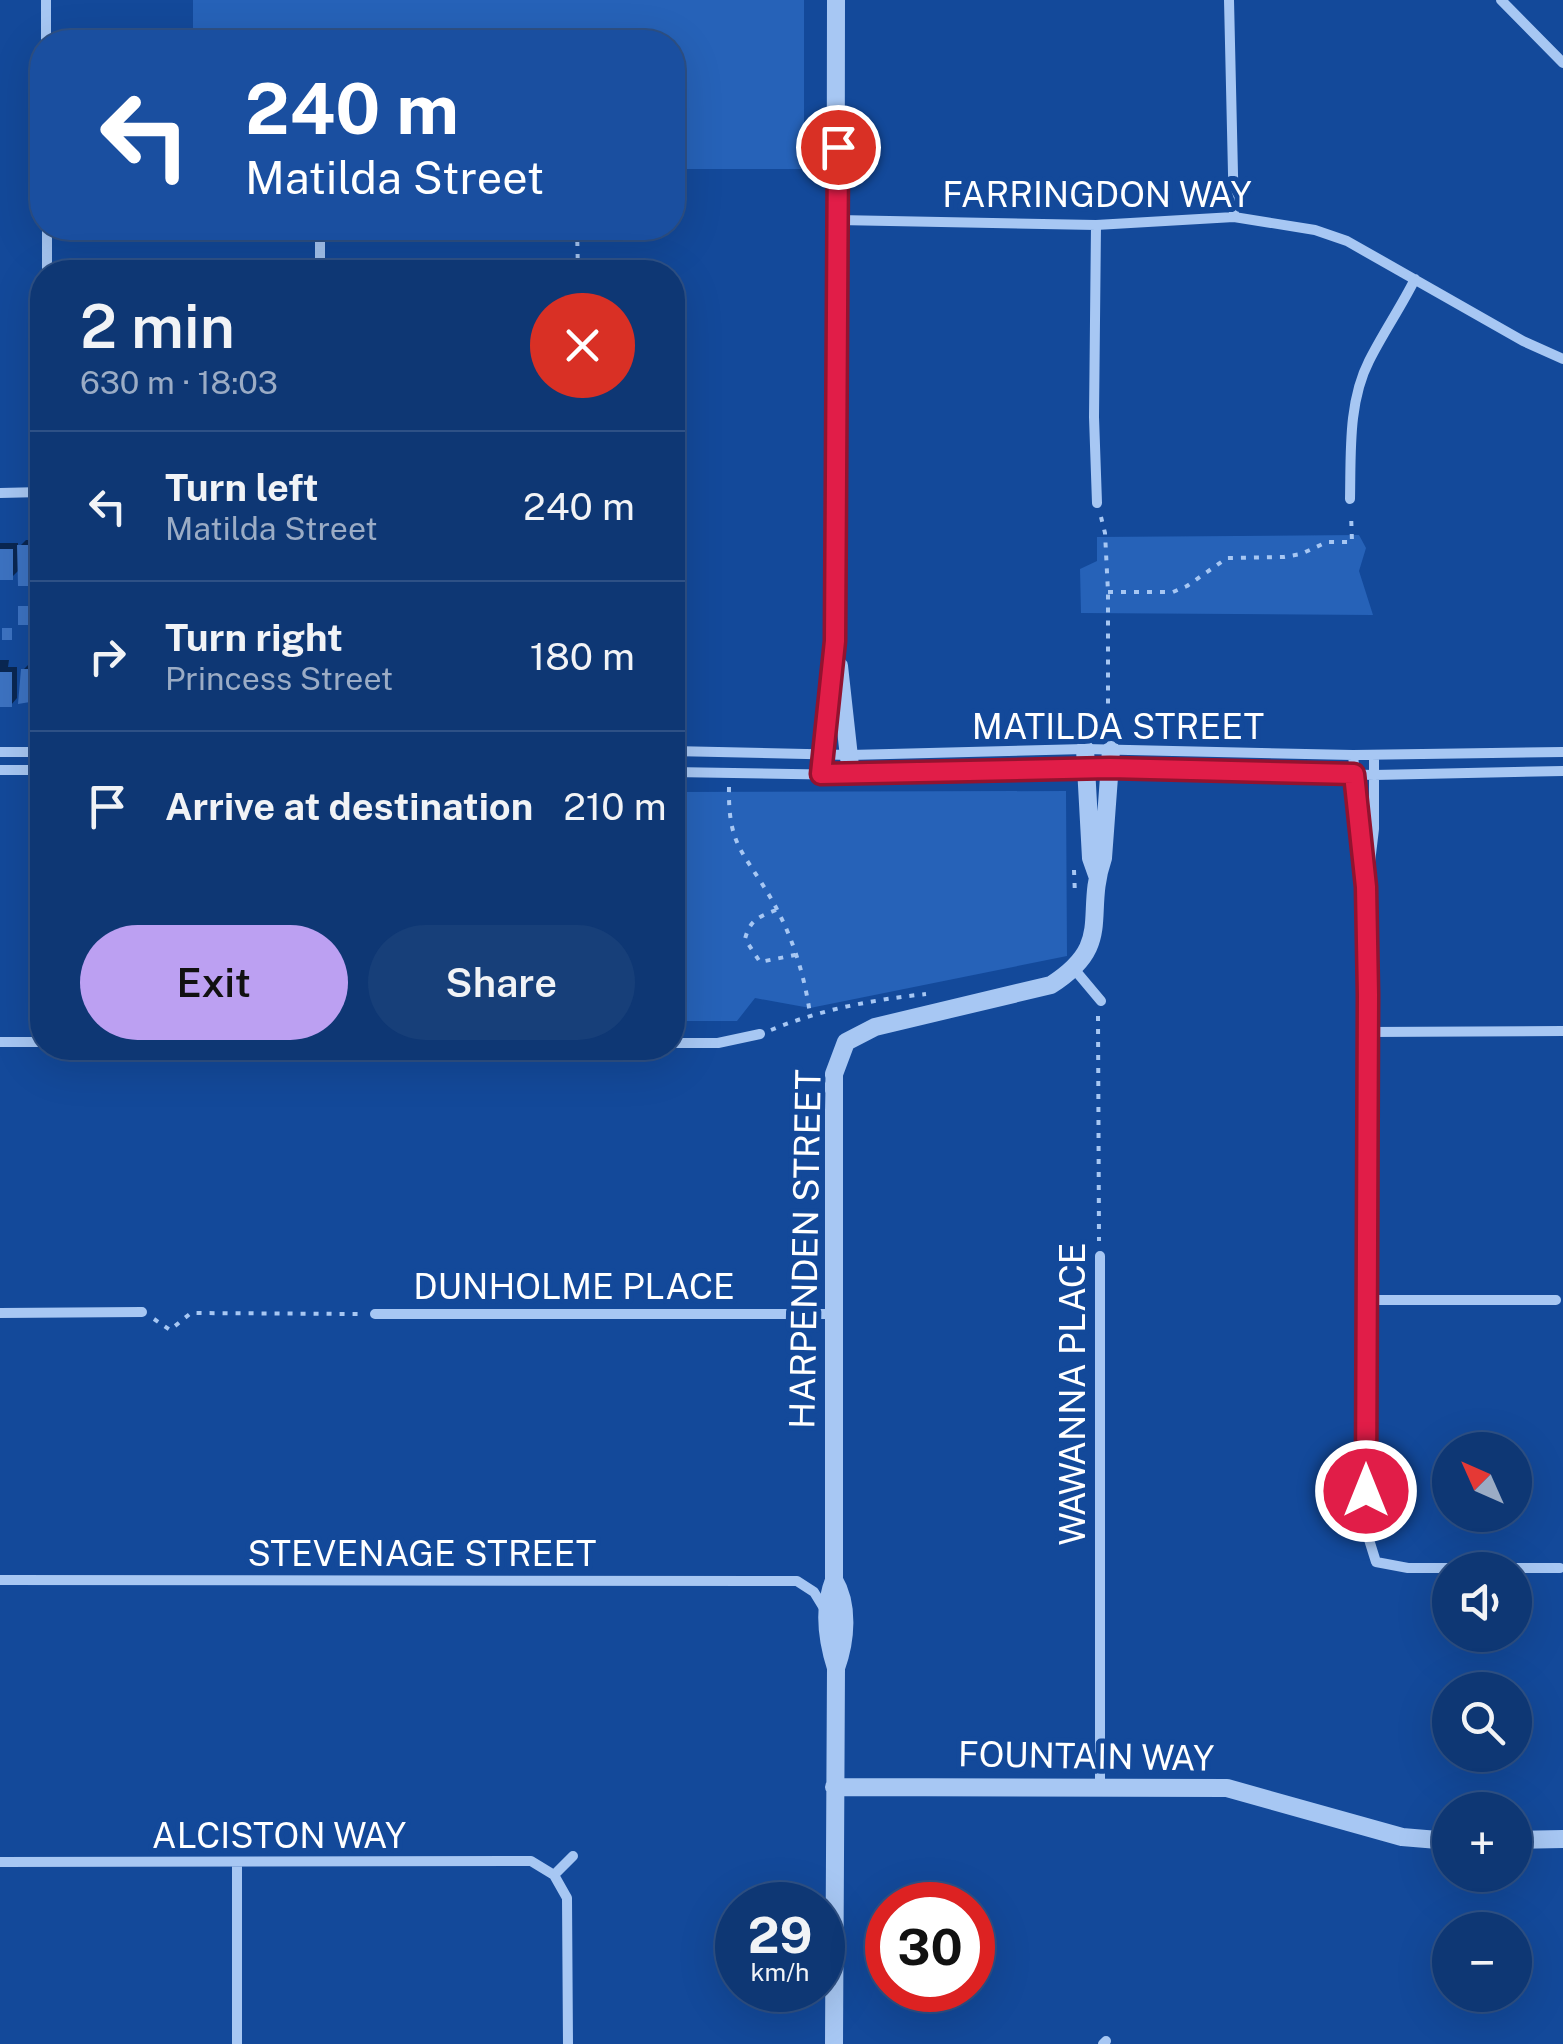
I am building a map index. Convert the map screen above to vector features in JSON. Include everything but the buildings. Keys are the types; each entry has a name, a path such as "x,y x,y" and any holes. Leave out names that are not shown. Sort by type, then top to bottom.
{"street":[{"path":"46,0 46,30"},
{"path":"821,774 835,641 836,0"},
{"path":"1229,0 1234,217"},
{"path":"1501,0 1563,62"},
{"name":"FARRINGDON WAY","path":"838,220 1096,224 1234,217 1315,230 1347,242 1563,360"},
{"path":"1096,224 1097,503"},
{"path":"1350,498 1354,404 1368,362 1414,279"},
{"path":"0,492 30,492"},
{"path":"835,641 851,775"},
{"path":"0,752 30,752"},
{"name":"MATILDA STREET","path":"685,752 1085,759 1109,756 1374,775 1563,772"},
{"name":"MATILDA STREET","path":"685,772 851,775 1109,756 1563,752"},
{"path":"1101,1001 1075,970 1089,949 1096,921 1109,756"},
{"path":"1353,756 1366,887 1369,1032 1366,1530 1376,1562 1408,1568 1560,1568"},
{"path":"1366,887 1374,830 1374,756"},
{"path":"1085,759 1091,858 1097,875"},
{"path":"0,770 30,770"},
{"name":"HARPENDEN STREET","path":"834,2044 836,1668 830,1648 828,1597 834,1580 834,1074 846,1042 876,1027 1050,986 1075,970"},
{"path":"1369,1032 1563,1031"},
{"path":"685,1043 718,1043 760,1034"},
{"path":"0,1042 30,1042"},
{"name":"WAWANNA PLACE","path":"1100,1256 1100,1787"},
{"path":"1366,1300 1556,1300"},
{"path":"0,1313 142,1312"},
{"name":"DUNHOLME PLACE","path":"375,1314 834,1314"},
{"name":"STEVENAGE STREET","path":"0,1580 797,1581 814,1592 828,1616"},
{"name":"HARPENDEN STREET","path":"834,1580 842,1595 843,1649 836,1668"},
{"name":"FOUNTAIN WAY","path":"834,1786 1227,1788 1402,1837 1432,1840"},
{"path":"1532,1840 1563,1840"},
{"path":"568,2044 567,1898 554,1875 573,1856"},
{"name":"ALCISTON WAY","path":"0,1862 531,1862 554,1875"},
{"path":"237,1862 237,2044"}],"path":[{"path":"1108,592 1173,592 1227,558 1284,557 1327,542 1352,542 1350,498"},
{"path":"1097,503 1105,533 1108,592 1109,756"},
{"path":"729,787 731,831 797,954 810,1014"},
{"path":"1074,857 1075,904"},
{"path":"776,910 755,918 745,939 760,962 797,954"},
{"path":"760,1034 810,1014 871,1000 942,992"},
{"name":"WAWANNA PLACE","path":"1100,1256 1097,1023 1101,1001"},
{"path":"142,1312 170,1330 191,1313 375,1314"}],"shaded area":[{"path":"193,0 804,0 804,169 685,169 685,30 193,30"},
{"path":"1359,535 1366,548 1359,571 1373,615 1081,613 1080,569 1097,561 1097,537"},
{"path":"1066,791 1067,956 810,1008 755,998 737,1021 685,1021 685,792"}],"route":[{"path":"838,147 835,641 821,774 1110,768 1354,774 1366,887 1368,995 1366,1491"}]}
